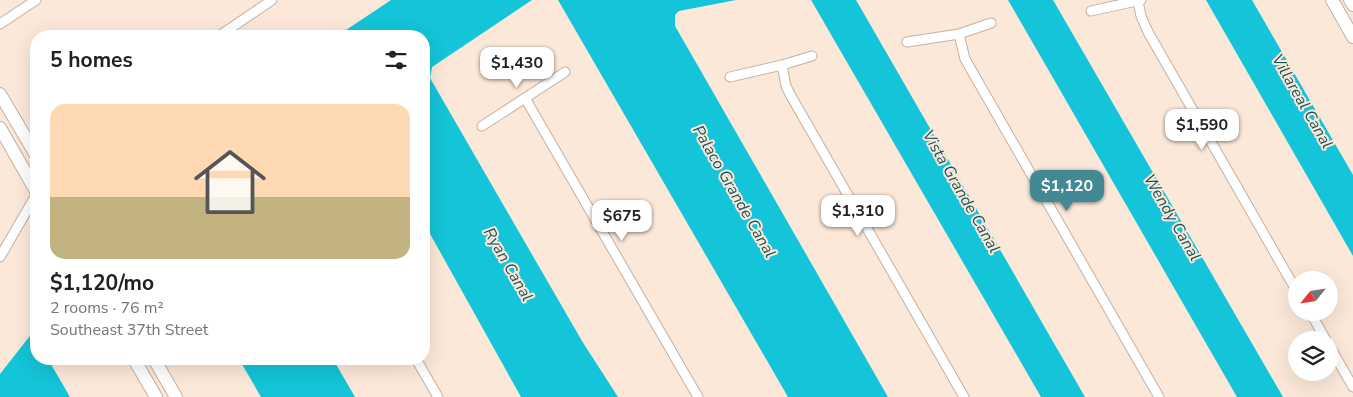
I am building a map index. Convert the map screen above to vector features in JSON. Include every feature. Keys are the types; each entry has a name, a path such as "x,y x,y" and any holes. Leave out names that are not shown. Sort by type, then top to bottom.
{"street":[{"path":"0,24 36,0"},
{"path":"228,30 272,0"},
{"path":"1090,11 1139,0 1141,16 1148,32 1288,276"},
{"path":"1332,0 1353,37"},
{"path":"1350,0 1353,5"},
{"path":"907,42 959,34 991,23"},
{"path":"959,34 965,59 1159,397"},
{"path":"730,77 812,56"},
{"path":"782,65 786,86 791,96 964,397"},
{"path":"482,126 565,72"},
{"path":"0,94 30,146"},
{"path":"525,98 698,397"},
{"path":"0,128 30,182"},
{"path":"0,257 30,204"},
{"path":"1338,361 1353,387"},
{"path":"137,365 156,397"},
{"path":"157,365 176,397"},
{"path":"419,365 438,397"}],"water":[{"path":"391,0 532,0 432,67 430,78 430,30 346,30"},
{"name":"Palaco Grande Canal","path":"558,0 736,0 679,11 675,15 675,26 888,397 788,397"},
{"name":"Vista Grande Canal","path":"811,0 856,0 1085,397 1041,397"},
{"name":"Wendy Canal","path":"1008,0 1053,0 1283,397 1237,397"},
{"name":"Villareal Canal","path":"1206,0 1252,0 1353,175 1353,256"},
{"name":"Ryan Canal","path":"430,78 582,341 618,397 521,397 430,234"},
{"path":"30,336 30,365 51,365 70,397 0,397 0,374"},
{"path":"242,365 336,365 355,397 261,397"}]}
